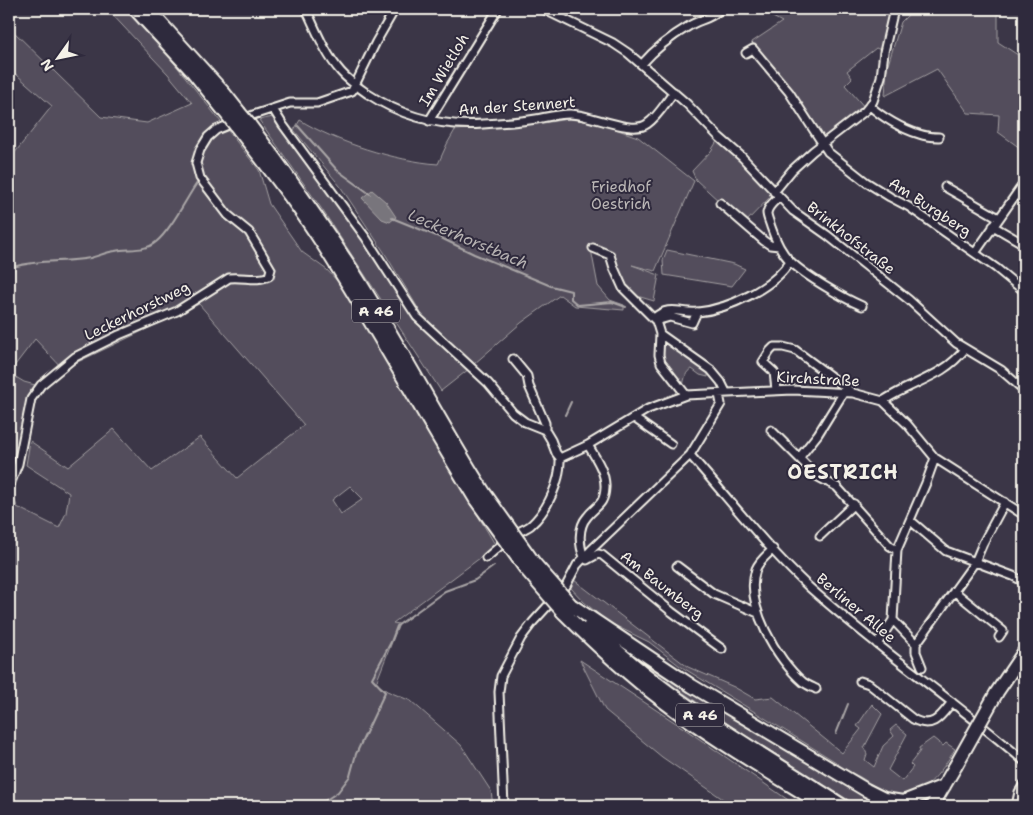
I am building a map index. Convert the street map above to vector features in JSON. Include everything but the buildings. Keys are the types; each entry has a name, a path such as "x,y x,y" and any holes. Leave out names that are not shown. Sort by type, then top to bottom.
{"highway":[{"name":"A 46","path":"135,9 192,72 234,114 298,190 354,274 448,435 480,497"},
{"name":"A 46","path":"148,9 224,93 234,114"},
{"path":"211,69 224,93"},
{"name":"A 46","path":"244,127 255,150 292,198 525,568 567,609 667,692 746,746 843,806"},
{"path":"255,150 267,175"},
{"path":"323,259 359,302"},
{"name":"A 46","path":"567,609 602,652 663,701 701,729 824,806"},
{"path":"567,609 692,686 884,799 903,802 944,786"},
{"path":"934,806 997,692 1024,652"},
{"path":"942,806 944,786"}],"street":[{"name":"An der Stennert","path":"306,9 334,64 354,84 386,106 429,121 450,125 464,125 514,122 559,115 580,114 631,128 640,128 648,124 674,92"},
{"path":"354,84 395,9"},
{"name":"Im Wietloh","path":"429,121 498,9"},
{"name":"Brinkhofstraße","path":"543,9 612,43 642,64 754,169 792,211 827,235 909,300 965,349 1001,370 1024,390"},
{"path":"642,64 654,51 690,25 714,14 720,9"},
{"path":"862,306 825,286 790,261 779,246 767,216 776,195 792,170 870,106 878,87 894,9"},
{"name":"Am Burgberg","path":"746,53 754,49 762,58 789,92 828,152 866,182 910,207 975,253 1024,291"},
{"name":"Leckerhorstweg","path":"9,486 20,458 31,399 42,385 67,362 119,335 176,311 229,278 262,278 269,276 271,269 256,241 249,232 218,204 200,178 196,163 200,150 208,137 216,130 290,103 316,103 352,91 354,84"},
{"path":"870,106 904,128 919,135 939,138"},
{"path":"273,109 366,238 417,317 488,383 513,413 524,422 545,430"},
{"path":"975,253 1024,183"},
{"path":"945,187 999,218"},
{"path":"720,203 764,241 770,245 779,246"},
{"path":"994,226 1024,244"},
{"path":"593,248 610,255 623,288 654,318 660,334 659,355 661,363 686,394"},
{"path":"654,318 667,310 697,312 725,306 756,292 778,276 790,261"},
{"path":"654,318 670,317 692,322 697,312"},
{"path":"504,806 499,692 501,676 521,638 566,586 577,565 584,557 690,455 720,404 721,382 711,370 660,334"},
{"path":"776,390 774,372 763,362 770,351 778,346 795,350 853,393"},
{"path":"965,349 954,363 941,372 884,401 907,424 934,458 1024,515"},
{"path":"486,558 512,536 531,525 546,506 557,484 561,467 560,458 545,430 545,423 529,386 527,376 513,359"},
{"name":"Kirchstraße","path":"560,458 588,445 648,409 686,394 776,390 844,392 884,401"},
{"path":"799,458 818,434 844,392"},
{"path":"634,418 671,444"},
{"path":"771,430 818,477 837,487 890,546 897,550"},
{"path":"584,557 580,548 582,527 589,514 600,506 605,490 603,474 588,445"},
{"name":"Berliner Allee","path":"690,455 773,549 814,591 1024,761"},
{"path":"878,644 893,620 897,550 911,520 934,458"},
{"path":"922,667 916,652 916,644 975,562 1004,502"},
{"path":"820,536 854,504"},
{"path":"911,520 946,551 1013,576 1024,582"},
{"path":"773,549 758,564 754,576 754,592 758,613 766,632 784,660 803,682 816,689"},
{"name":"Am Baumberg","path":"584,557 587,560 598,554 602,555 722,649"},
{"path":"677,566 714,594 758,613"},
{"path":"954,591 1003,631 999,637"},
{"path":"893,620 916,644"},
{"path":"860,681 869,684 913,718 922,722 930,723 936,720 952,702"},
{"path":"1016,806 1018,795 1024,784"}],"green space":[{"path":"107,9 125,9 152,35 259,170 269,204 302,252 327,270 341,285 496,546 393,623 399,624 376,683 387,691 411,701 461,745 491,791 493,806 9,806 9,491 11,488 17,507 59,528 66,513 69,493 26,465 30,441 68,467 114,429 152,471 200,437 237,478 304,425 199,304 63,369 35,339 9,373 9,151 13,155 52,106 9,68 9,27 101,117 147,123 192,103 168,74","holes":["350,486 363,499 341,514 332,500"]},
{"path":"763,9 893,9 883,51 876,48 847,71 852,78 845,85 866,109 822,143 754,48 752,42 782,22"},
{"path":"914,9 998,9 998,42 1024,59 1024,151 998,132 999,115 968,113 937,69 885,96 887,68 901,22"},
{"path":"273,117 348,216 421,326 469,369 441,391 321,208 259,120"},
{"name":"Friedhof Oestrich","path":"568,119 595,122 638,137 694,181 655,271 632,265 659,275 654,301 637,296 624,286 614,259 590,244 598,286 610,300 624,305 624,310 575,306 560,295 521,323 474,364 424,318 384,252 340,186 294,130 300,120 330,136 366,149 404,159 438,164 455,130 537,124"},
{"path":"719,138 774,193 744,224 696,180 692,171 711,151"},
{"path":"667,250 734,264 745,269 732,286 664,275 663,260"},
{"path":"663,341 708,372 708,377 700,375 692,369 687,373 683,385 663,361"},
{"path":"9,373 24,382 35,385 30,396 9,480"},
{"path":"574,580 688,667 734,687 755,699 773,697 842,753 861,729 857,726 872,704 882,714 864,748 867,754 865,760 874,767 883,746 894,736 890,730 896,725 907,734 888,770 902,781 913,767 910,764 920,751 919,748 933,738 943,746 946,743 955,749 944,767 921,790 902,796 883,791 835,765 836,762 680,666 649,642 608,622 584,602 569,586"},
{"path":"617,642 871,799 920,801 926,805 858,806 731,726 675,687"},
{"path":"580,660 797,806 733,806 662,757 605,710"}],"shaded area":[{"path":"372,190 386,202 396,217 390,222 382,219 362,198"}],"waterway":[{"name":"Leckerhorstbach","path":"298,126 337,170 370,194"},
{"name":"Leckerhorstbach","path":"9,295 14,267 33,263 90,258 120,250 151,245 167,230 197,183"},
{"name":"Leckerhorstbach","path":"392,218 551,286 571,291 571,299 578,305 612,302 626,307"},
{"path":"565,415 571,402"},
{"path":"317,806 338,792 350,776 356,754 385,692 372,678 391,642 397,626 445,591 475,580 494,566"},
{"path":"836,734 848,704"}],"district":[{"name":"OESTRICH","path":"843,472"}]}
